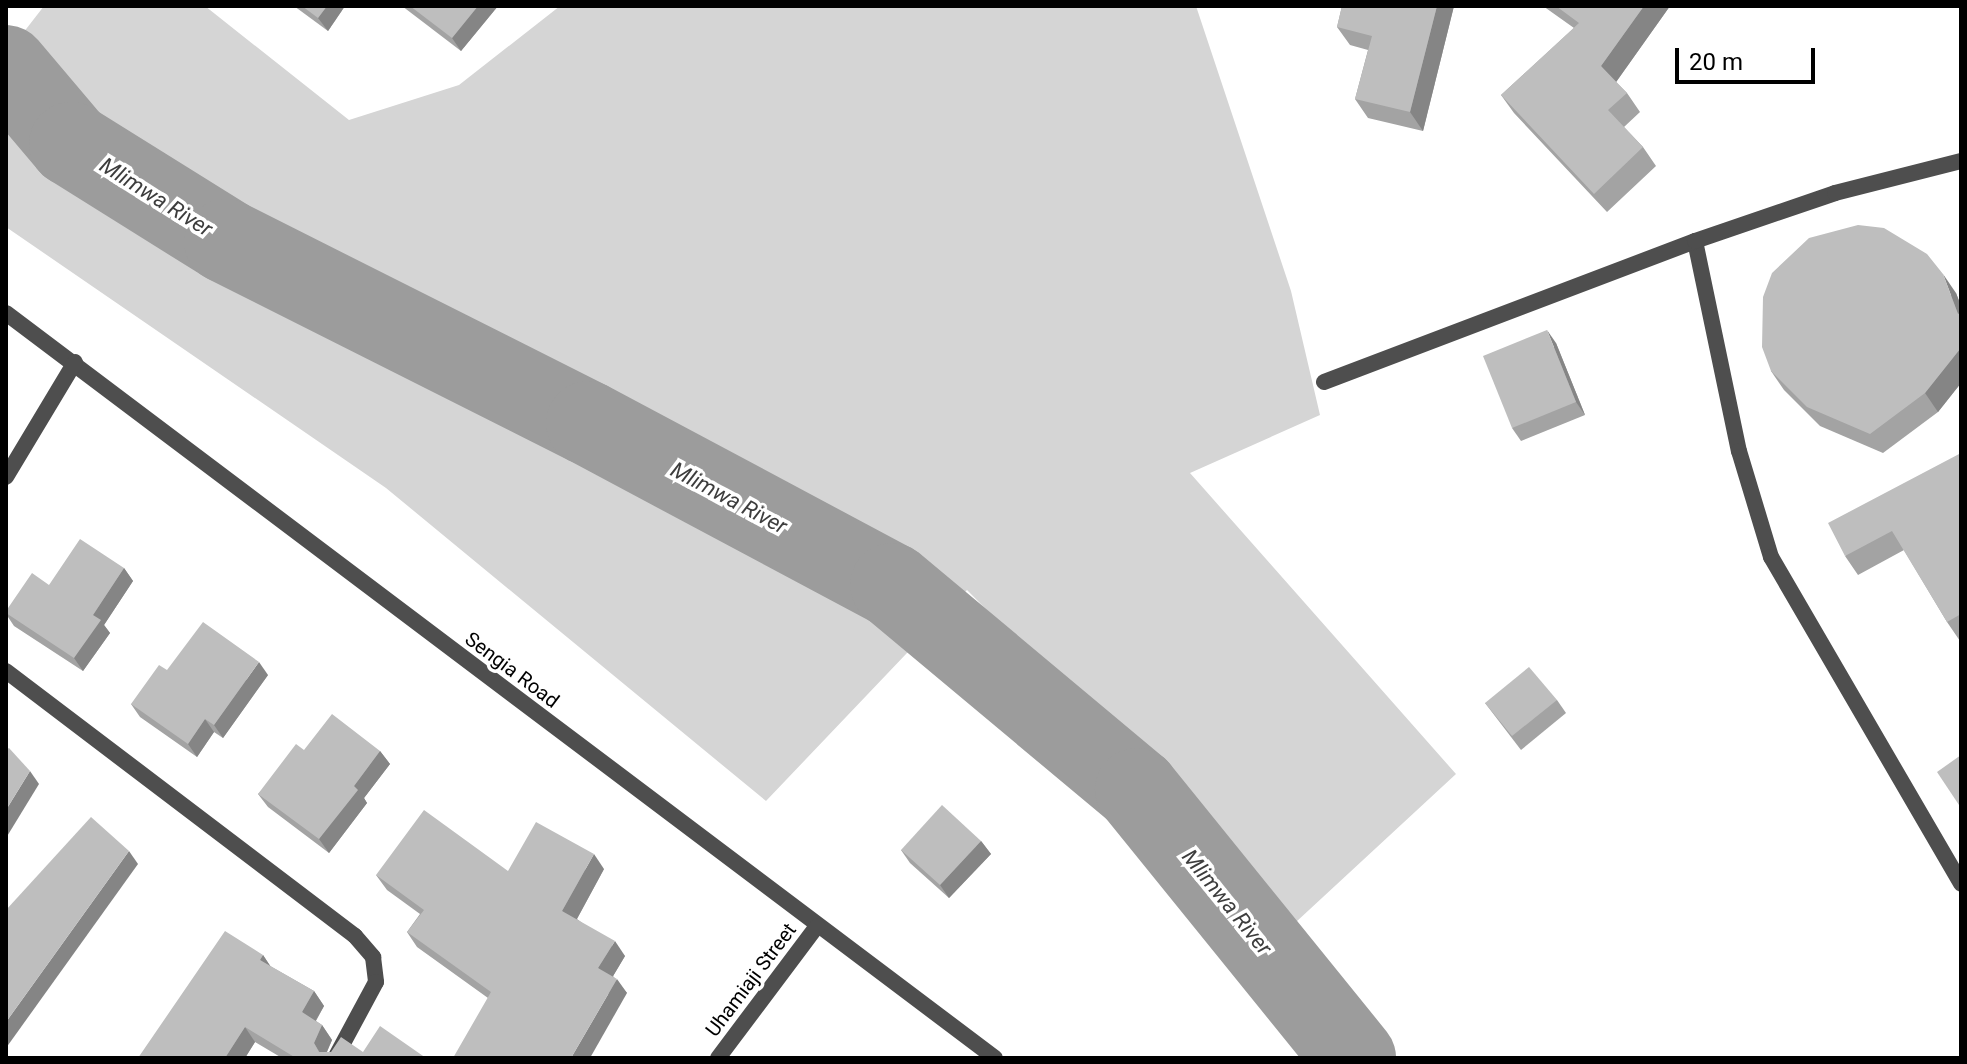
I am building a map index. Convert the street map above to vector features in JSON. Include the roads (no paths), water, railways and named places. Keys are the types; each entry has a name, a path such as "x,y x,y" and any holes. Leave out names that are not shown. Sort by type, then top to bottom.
{"street":[{"path":"1324,382 1695,241 1835,193 1961,161"},
{"path":"1695,241 1739,451 1771,557 1961,884"},
{"name":"Sengia Road","path":"6,313 995,1058"},
{"path":"6,477 75,362"},
{"path":"6,671 355,936 373,957 376,982 335,1058"},
{"name":"Uhamiaji Street","path":"718,1058 817,926"}],"waterway":[{"name":"Mlimwa River","path":"6,67 71,144 226,241 588,423 892,585 1137,790 1354,1058"}]}
